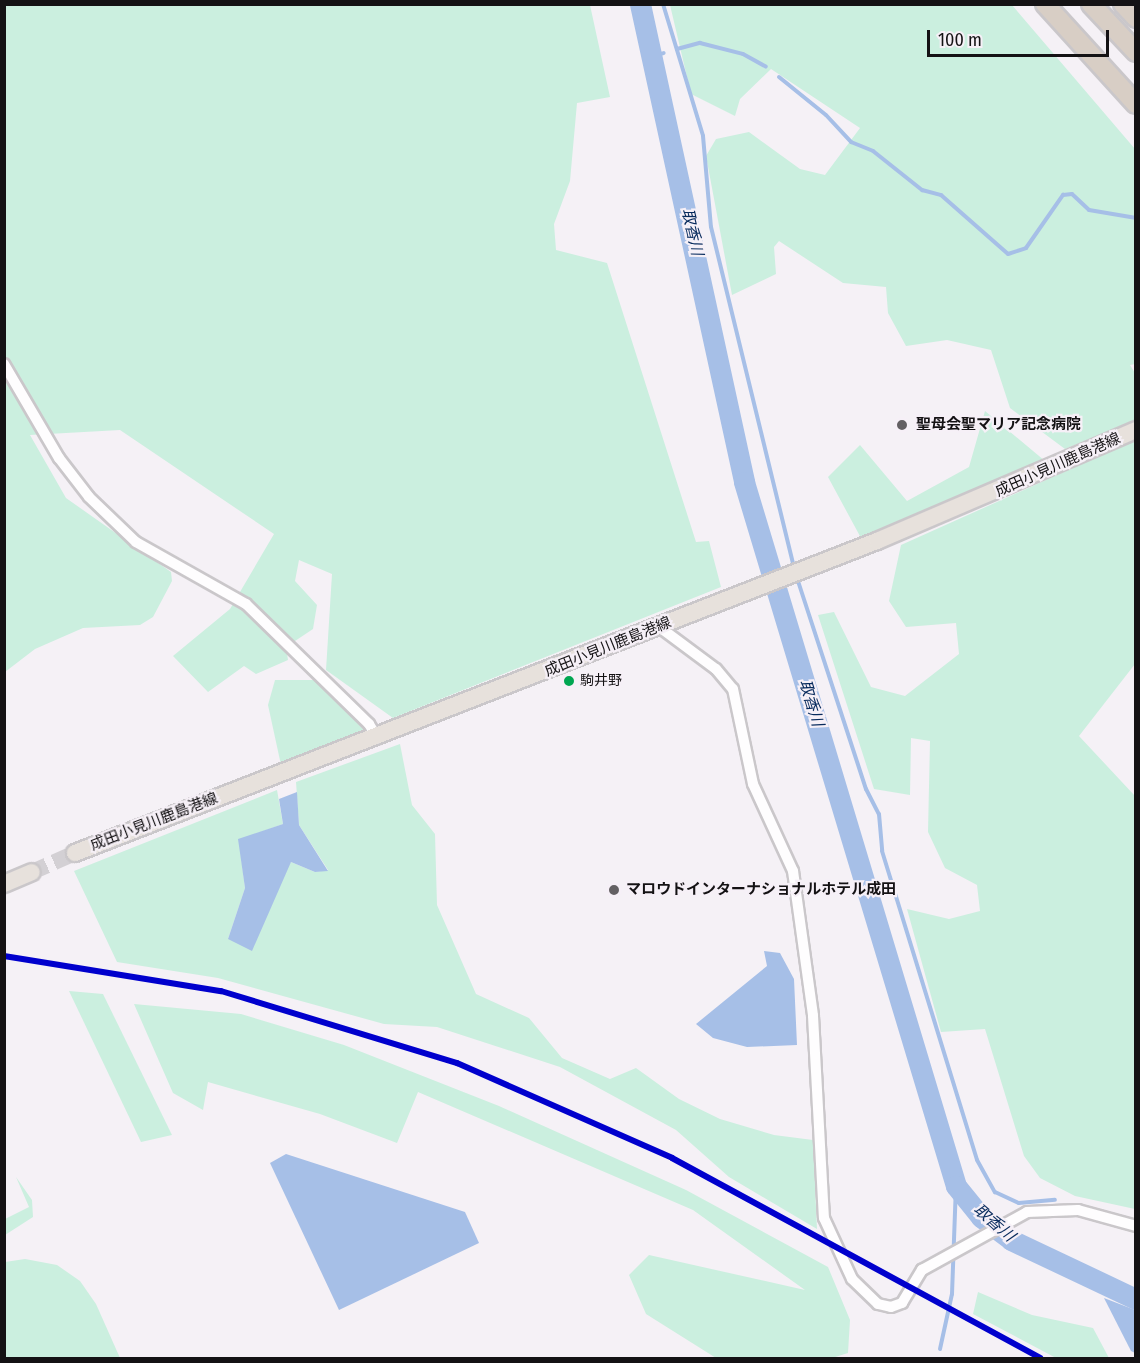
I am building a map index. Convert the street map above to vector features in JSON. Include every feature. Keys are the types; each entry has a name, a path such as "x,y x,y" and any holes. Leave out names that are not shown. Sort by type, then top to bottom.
{"highway":[{"path":"1045,4 1136,104"},
{"path":"1091,4 1136,52"},
{"path":"1123,4 1136,18"}],"main road":[{"name":"成田小見川鹿島港線","path":"75,853 378,739 877,541 1136,430"},
{"path":"4,884 32,872"}],"street":[{"path":"4,364 59,458 89,497 136,542 246,604 369,724 378,739"},
{"path":"658,626 716,669 733,689 753,784 793,871 813,1016 824,1218 852,1279 878,1304 891,1307 902,1303 922,1270 1014,1218 1048,1209 1078,1210 1136,1226"}],"green space":[{"path":"5,5 590,5 610,97 577,103 570,181 554,224 556,250 607,263 696,542 709,541 721,587 393,718 326,670 332,574 299,560 295,581 317,605 313,629 286,647 288,660 256,674 244,666 208,692 173,656 230,609 274,534 120,430 30,435 66,498 171,572 172,581 153,617 140,625 83,628 35,649 5,672"},
{"path":"670,5 1012,5 1135,149 1136,364 1130,365 1135,373 1135,420 1065,449 1010,408 991,350 947,340 906,346 888,313 886,287 843,283 779,241 774,247 776,274 732,295 706,156 716,139 749,132 800,169 825,175 860,128 771,69 740,99 735,116 691,94"},
{"path":"985,411 1045,461 861,538 828,477 860,445 907,501 969,467"},
{"path":"1135,440 1135,664 1079,736 1135,796 1135,1209 1075,1196 1040,1178 1024,1156 985,1029 941,1032 907,909 949,919 980,911 977,885 945,868 928,832 930,741 911,738 910,795 874,789 818,615 834,612 871,687 905,696 959,654 956,623 906,627 889,601 901,545"},
{"path":"275,680 318,680 364,730 281,765 268,705"},
{"path":"400,744 412,805 435,834 437,905 476,994 529,1018 562,1058 610,1079 636,1068 679,1099 720,1119 774,1135 813,1140 817,1229 729,1177 676,1130 560,1067 437,1027 384,1024 218,978 117,962 74,871 277,790 283,824 239,840 245,888 228,939 291,862 315,872 328,870 299,825 296,782"},
{"path":"69,991 103,994 172,1135 141,1142"},
{"path":"134,1004 241,1014 344,1045 499,1106 686,1190 828,1267 850,1320 848,1353 832,1358 716,1358 646,1314 629,1275 649,1255 805,1290 693,1210 418,1092 397,1143 320,1114 208,1082 203,1110 173,1093"},
{"path":"16,1177 32,1200 33,1217 5,1235 5,1219 29,1207"},
{"path":"25,1259 57,1265 80,1281 96,1304 120,1358 5,1358 5,1262"},
{"path":"978,1292 1032,1315 1093,1328 1109,1358 1056,1358 973,1314"}],"water":[{"path":"297,792 299,825 328,871 315,872 291,862 252,951 228,939 245,888 238,839 283,824 279,799"},
{"path":"764,951 780,953 794,979 797,1045 747,1047 713,1038 696,1024 767,966"},
{"path":"286,1154 465,1212 479,1243 339,1310 270,1163"},
{"path":"1104,1298 1135,1310 1135,1353 1131,1351"}],"waterway":[{"name":"取香川","path":"640,4 744,482 956,1186 981,1217 1011,1240 1136,1299"},
{"path":"663,4 703,136 711,227 794,568"},
{"path":"677,49 700,43 743,54 766,67"},
{"path":"652,56 664,53"},
{"path":"779,77 826,115 851,142 873,151 922,190 941,195 1008,254 1026,248 1063,195 1072,194 1089,210 1136,218"},
{"path":"797,578 866,789 879,814 882,851 977,1160 995,1192 1019,1203 1055,1200"},
{"path":"940,1349 952,1294 956,1186"}],"tunnel":[{"path":"32,872 75,853"}],"transit line":[{"path":"4,956 221,991 457,1063 672,1158 1040,1358"}],"place":[{"name":"聖母会聖マリア記念病院","path":"902,425"},
{"name":"駒井野","path":"569,681"},
{"name":"マロウドインターナショナルホテル成田","path":"614,890"}]}
